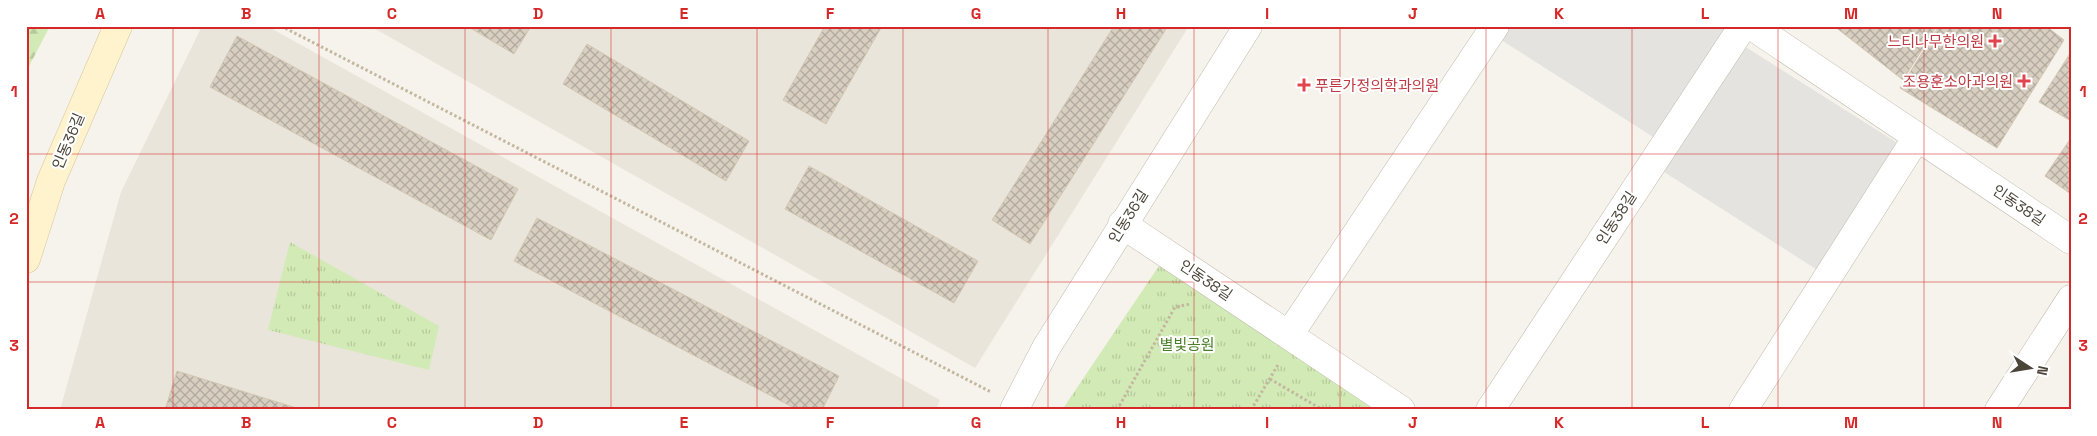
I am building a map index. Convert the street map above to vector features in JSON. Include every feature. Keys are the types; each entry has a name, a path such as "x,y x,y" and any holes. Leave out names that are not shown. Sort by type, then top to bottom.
{"street":[{"name":"인동36길","path":"26,259 51,181 118,26"},
{"name":"인동36길","path":"1015,407 1046,348 1122,224 1248,26"},
{"path":"1285,347 1495,26"},
{"name":"인동38길","path":"1490,410 1743,26"},
{"name":"인동38길","path":"1752,26 2071,240"},
{"path":"1743,410 1917,136"},
{"name":"인동38길","path":"1122,224 1285,347 1401,410"},
{"path":"1999,410 2071,298"}],"path":[{"path":"281,26 1015,407"},
{"path":"1117,410 1175,307 1195,304"},
{"path":"1251,410 1270,379 1285,347"},
{"path":"1270,379 1323,410"}],"shaded area":[{"path":"202,26 267,26 940,400 936,410 60,410 121,192"},
{"path":"370,26 1189,26 975,368"},
{"path":"1501,26 1735,26 1661,142 1495,36"},
{"path":"1741,44 1899,144 1819,271 1661,170"}],"green space":[{"path":"26,26 50,26 26,72"},
{"path":"290,242 439,326 429,370 268,330"},
{"name":"별빛공원","path":"1167,254 1413,410 1062,410"}],"building":[{"path":"467,26 531,26 514,54"},
{"path":"825,26 882,26 826,124 783,100"},
{"path":"1114,26 1168,26 1030,244 992,220"},
{"path":"1834,26 1937,26 1903,80"},
{"path":"1939,26 2046,26 2064,40 1997,148 1900,88"},
{"path":"237,36 518,189 491,240 210,87"},
{"path":"587,44 749,141 726,181 563,84"},
{"path":"2071,52 2071,121 2039,102"},
{"path":"2071,138 2071,194 2045,176"},
{"path":"809,166 978,261 954,303 785,209"},
{"path":"537,218 839,376 822,410 798,410 514,261"},
{"path":"177,371 303,410 165,410"}],"place":[{"name":"느티나무한의원","path":"1995,41"},
{"name":"조용훈소아과의원","path":"2024,81"},
{"name":"푸른가정의학과의원","path":"1304,85"}]}
